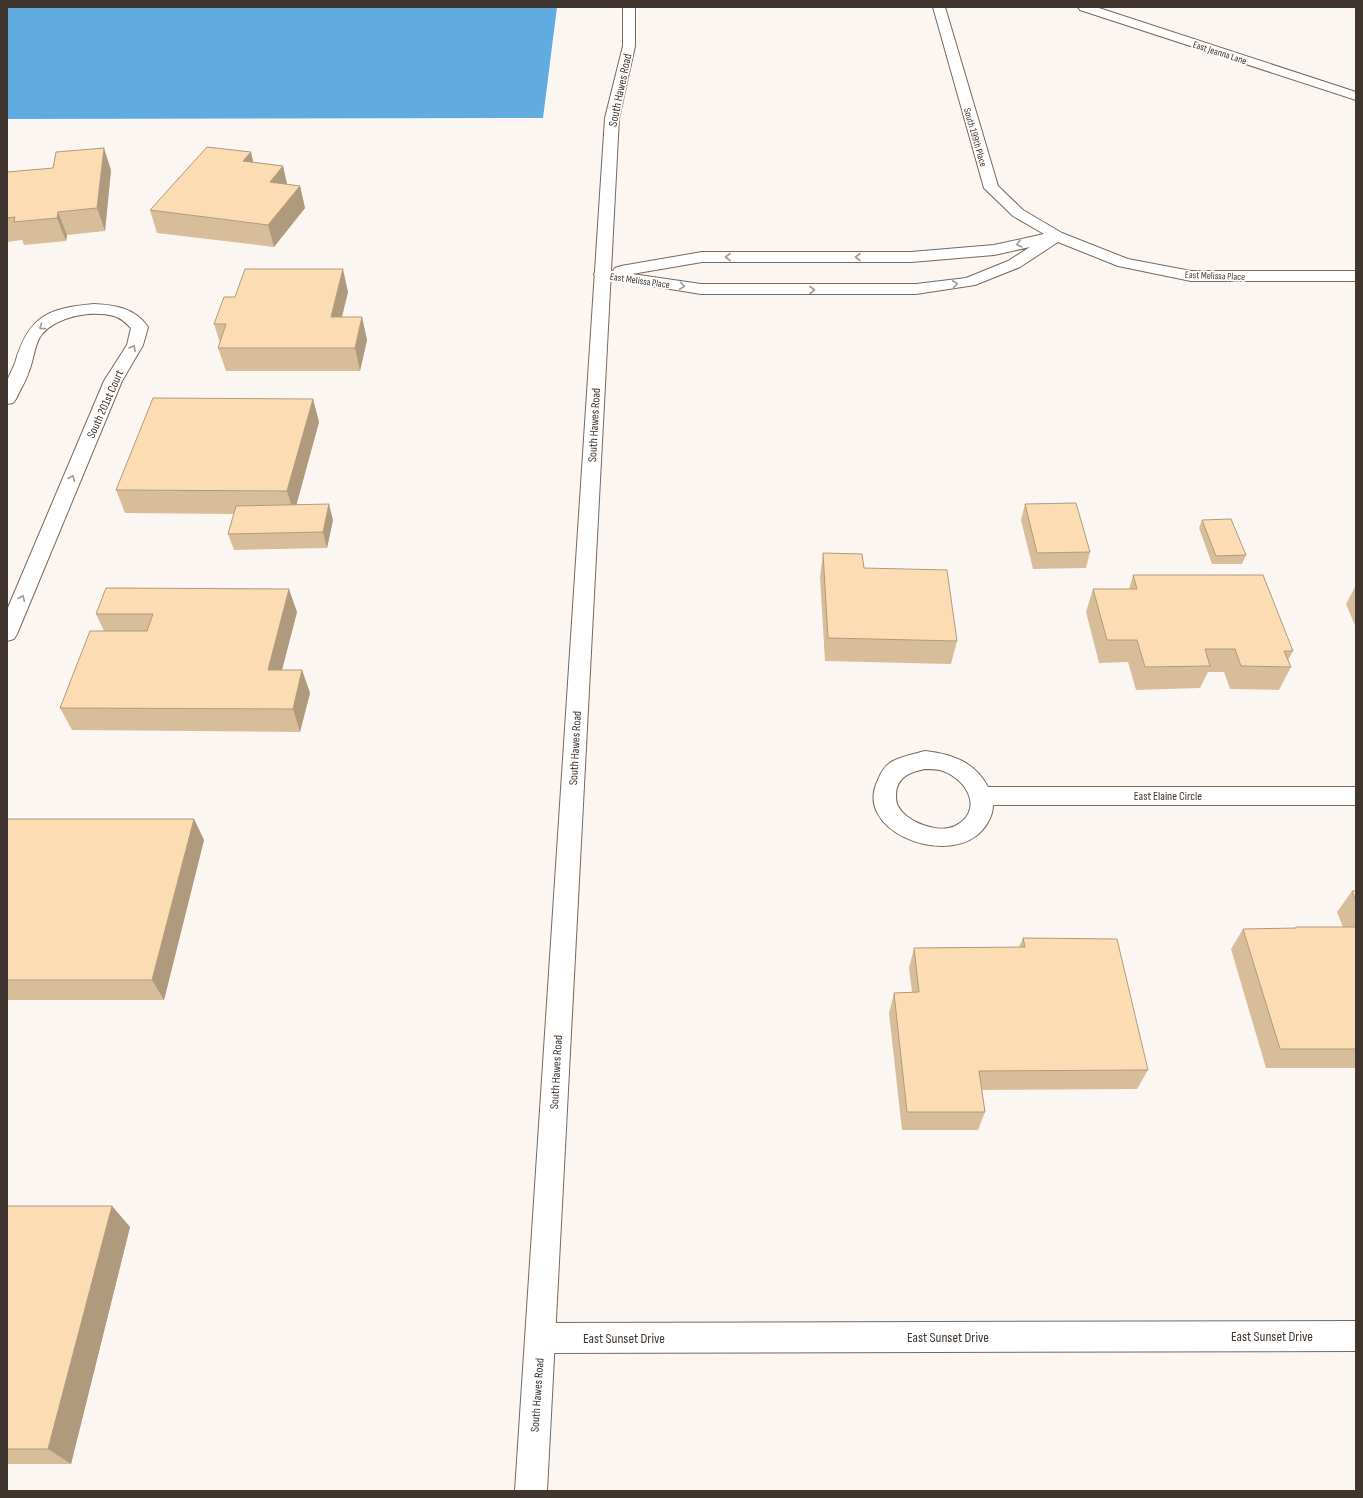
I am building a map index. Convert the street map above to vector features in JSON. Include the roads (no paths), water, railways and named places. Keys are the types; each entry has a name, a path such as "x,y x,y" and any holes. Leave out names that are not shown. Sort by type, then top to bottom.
{"street":[{"name":"South Hawes Road","path":"531,1491 612,118 629,46 630,7"},
{"name":"South 199th Place","path":"939,7 991,188 1018,214 1057,236"},
{"name":"East Jeanna Lane","path":"1084,7 1356,96"},
{"name":"East Melissa Place","path":"602,274 701,289 881,274 911,257 994,250 1057,236 1124,263 1191,276 1356,276"},
{"name":"East Melissa Place","path":"602,274 702,257 881,274 916,290 969,282 1014,264 1057,236"},
{"name":"South 201st Court","path":"7,399 21,371 28,347 37,330 56,316 75,310 106,310 128,316 140,327 135,345 113,381 7,634"},
{"name":"East Elaine Circle","path":"980,796 1356,796"},
{"name":"East Sunset Drive","path":"541,1338 1356,1336"}],"water":[{"path":"7,7 557,7 543,118 7,119"}]}
